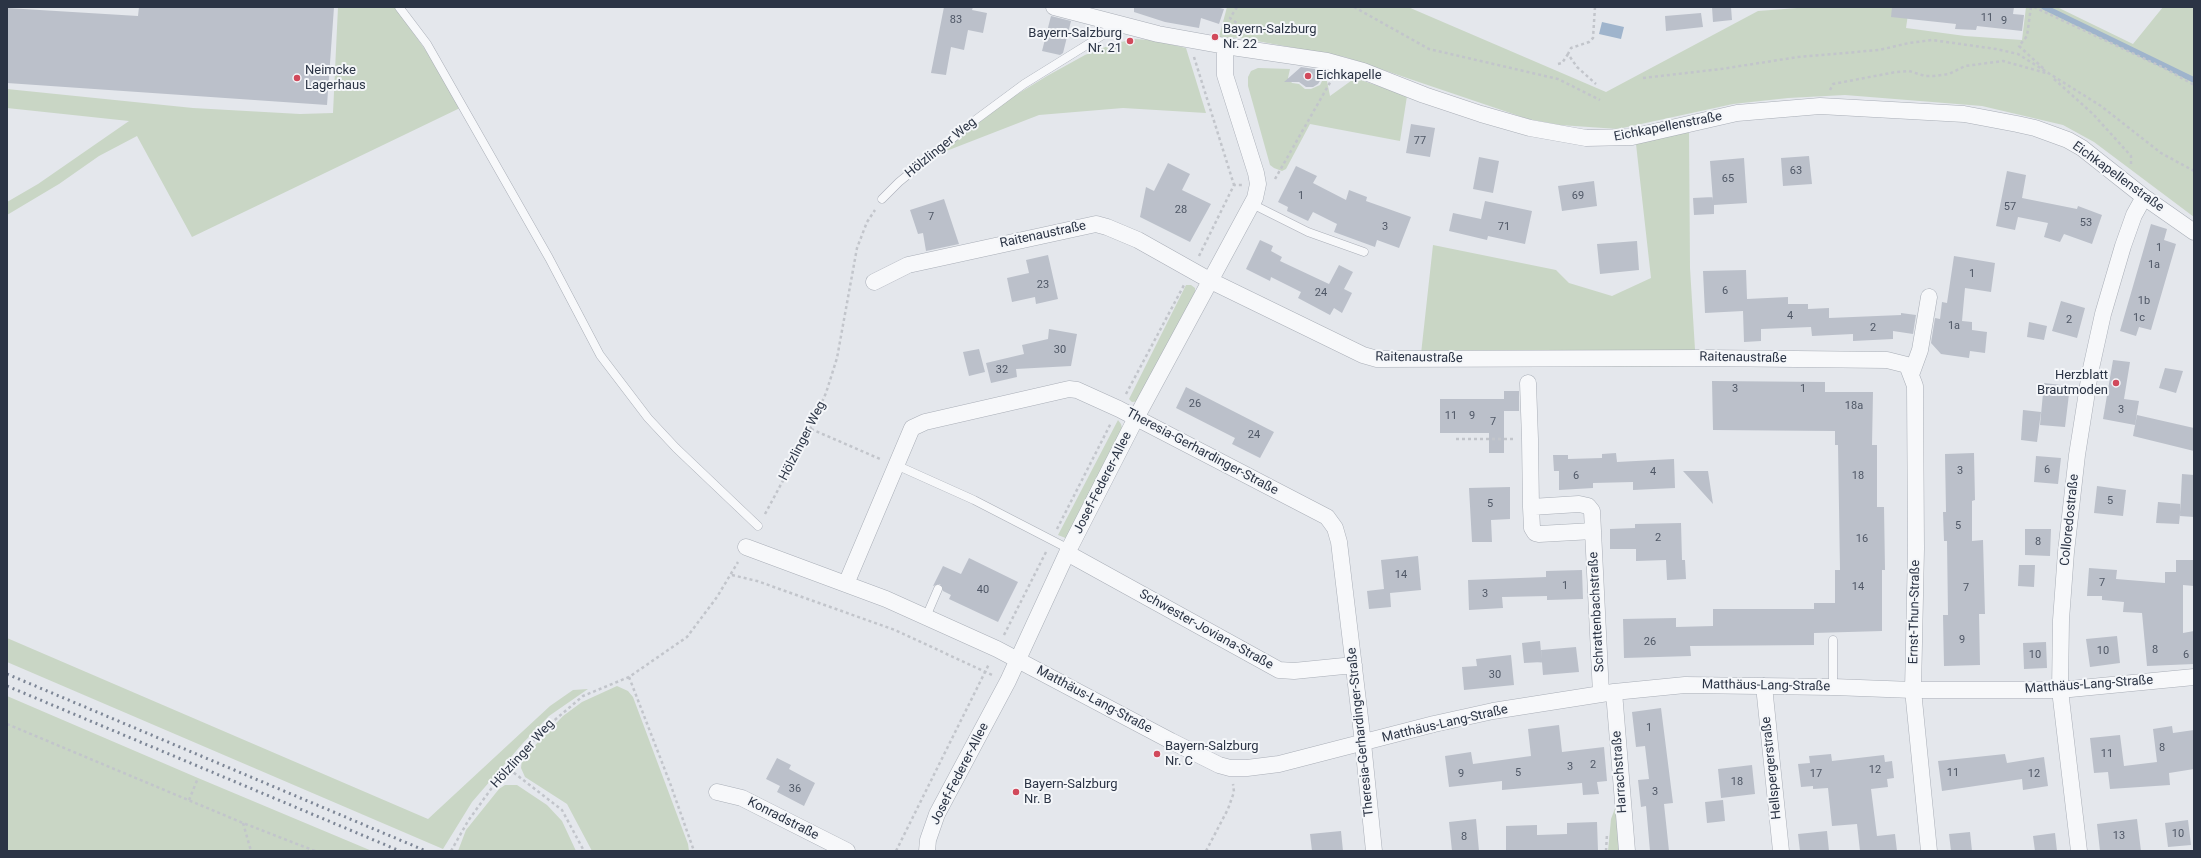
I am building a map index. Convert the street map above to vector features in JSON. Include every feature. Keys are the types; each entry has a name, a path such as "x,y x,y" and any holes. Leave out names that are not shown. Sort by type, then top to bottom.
{"street":[{"name":"Eichkapellenstraße","path":"1054,7 1120,25 1189,40 1298,56 1340,64 1363,71 1424,96 1480,114 1530,128 1586,138 1632,137 1737,113 1820,106 1964,114 2035,128 2068,140 2082,148 2144,197 2194,232"},
{"path":"1218,45 1225,75 1241,121 1258,184"},
{"name":"Josef-Federer-Allee","path":"927,851 928,840 937,814 1008,681 1068,551 1136,418 1252,204 1258,184"},
{"name":"Colloredostraße","path":"2079,851 2060,690 2061,620 2066,552 2077,455 2090,372 2103,314 2120,254 2134,215 2144,197"},
{"name":"Raitenaustraße","path":"874,282 908,265 1096,224 1138,240 1211,282 1363,355 1377,359 1704,358 1887,360 1910,368"},
{"name":"Ernst-Thun-Straße","path":"1929,297 1920,350 1910,368 1915,386 1916,549 1913,690 1929,851"},
{"path":"1528,383 1532,528 1535,533 1593,531"},
{"name":"Theresia-Gerhardinger-Straße","path":"846,584 912,428 924,422 1069,389 1078,390 1136,418 1327,517 1335,528 1339,542 1354,665 1374,851"},
{"name":"Schrattenbachstraße","path":"1531,507 1579,504 1588,506 1592,511 1608,693"},
{"name":"Matthäus-Lang-Straße","path":"746,547 846,584 926,617 1018,660 1219,765 1230,768 1247,768 1278,764 1434,724 1493,711 1608,693 1685,685 1833,687 1913,690 2060,690 2194,677"},
{"name":"Schwester-Joviana-Straße","path":"1068,551 1279,670 1294,671 1354,665"},
{"name":"Hellspergerstraße","path":"1764,686 1781,851"},
{"name":"Harrachstraße","path":"1608,693 1627,851"},
{"name":"Konradstraße","path":"717,792 742,798 847,851"}],"lane":[{"path":"399,7 427,44 549,258 600,355 624,388 676,448 758,526"},
{"name":"Hölzlinger Weg","path":"882,199 899,182 968,126 1018,89 1120,25"},
{"path":"1252,204 1308,232 1364,252"},
{"path":"896,466 974,500 1068,551"},
{"path":"926,617 938,589"},
{"path":"1833,640 1833,687"}],"path":[{"path":"1218,45 1225,33 1238,32 1241,26 1230,18 1237,7"},
{"path":"1354,7 1429,49 1558,79 1600,100"},
{"path":"1558,64 1562,63 1571,48 1589,42 1593,38 1595,7"},
{"path":"2031,7 2027,36 2019,46 2093,114 2131,156 2132,186"},
{"path":"2034,7 2164,68 2194,85"},
{"path":"1189,40 1234,185"},
{"path":"1643,78 1721,70 1798,57 1879,50 1909,43 1932,40 2018,54 2101,106 2161,153 2194,171"},
{"path":"1568,54 1577,67 1596,84"},
{"path":"1820,106 1833,84 1896,72 1909,71 1925,76 1934,76 1949,74 1965,66 2003,61 2048,73"},
{"path":"1258,184 1272,185 1340,64"},
{"name":"Hölzlinger Weg","path":"758,526 811,429 826,393 837,358 857,248 867,222 882,199"},
{"path":"811,429 896,466"},
{"path":"1456,439 1530,439"},
{"name":"Hölzlinger Weg","path":"451,851 468,821 491,789 529,744 564,710 583,696 629,677 687,637 732,575 746,547"},
{"path":"732,575 757,581 895,630 1008,681"},
{"path":"629,677 673,790 694,851"},
{"path":"7,724 243,823 315,851"},
{"path":"1206,851 1228,809 1234,792 1230,768"},
{"path":"509,769 562,810 584,851"},
{"path":"188,800 198,778"},
{"path":"243,823 251,851"}],"green space":[{"path":"338,7 395,7 429,55 460,108 192,237 137,136 99,156 59,184 7,215 7,202 38,184 129,121 7,108 7,89 193,108 300,114 333,113"},
{"path":"1227,7 1408,7 1606,92 1758,11 1810,7 1909,7 1906,28 1965,36 2022,40 2026,7 2057,7 2133,44 2163,7 2194,7 2194,217 2094,142 2063,125 1982,106 1845,95 1788,98 1733,104 1618,129 1560,125 1528,119 1345,57 1240,38 1219,37"},
{"path":"1134,39 1152,40 1186,48 1206,113 1123,108 1039,115 936,155 1011,98 1047,76 1085,55 1113,44"},
{"path":"1258,68 1290,69 1288,78 1292,83 1299,84 1305,89 1311,89 1320,85 1322,81 1327,81 1330,96 1355,78 1407,96 1400,141 1310,124 1286,169 1282,171 1274,168 1270,165 1248,86 1248,77 1251,71"},
{"path":"1689,132 1690,268 1696,366 1616,367 1420,363 1433,245 1556,270 1569,283 1612,296 1651,278 1636,144"},
{"path":"1186,285 1191,285 1195,288 1195,293 1140,401 1132,402 1129,399"},
{"path":"1118,420 1121,424 1123,432 1068,539 1058,535"},
{"path":"7,638 428,819 550,706 573,690 588,689 549,716 523,743 472,802 443,849 7,662"},
{"path":"617,686 628,691 633,697 688,844 689,851 592,851 567,804 525,777 521,768 522,759 563,716 582,702"},
{"path":"7,696 198,778 372,851 7,851"},
{"path":"505,785 517,785 547,805 562,821 576,851 458,851 466,830 499,789"},
{"path":"1617,803 1621,851 1608,851 1611,819"}],"water":[{"path":"1602,22 1624,27 1621,39 1599,34"}],"building":[{"path":"139,7 334,7 327,105 7,83 7,8 138,16"},
{"path":"944,7 973,7 972,10 987,13 983,33 968,30 964,50 951,47 946,75 931,73"},
{"path":"1134,7 1216,7 1224,9 1219,24 1201,18 1199,28 1165,22 1134,12"},
{"path":"1712,7 1731,7 1732,20 1713,22"},
{"path":"1892,7 2014,7 2013,14 2024,15 2022,31 1977,26 1976,30 1955,29 1956,24 1891,17"},
{"path":"1701,13 1703,27 1666,31 1665,16"},
{"path":"1051,16 1071,21 1063,53 1060,55 1042,51"},
{"name":"Eichkapelle","path":"1301,67 1321,70 1325,73 1318,84 1313,87 1306,87 1299,82 1284,82"},
{"path":"1411,124 1435,128 1430,157 1406,153"},
{"path":"1809,156 1812,184 1783,186 1781,158"},
{"path":"1479,157 1499,161 1493,193 1473,189"},
{"path":"1744,158 1747,203 1714,205 1714,214 1694,215 1693,198 1713,197 1710,161"},
{"path":"1168,163 1190,174 1182,190 1211,204 1190,242 1140,217 1146,187 1154,191"},
{"path":"1296,166 1317,176 1313,183 1346,200 1349,190 1367,197 1366,201 1411,217 1399,248 1377,240 1375,247 1334,232 1337,224 1313,212 1308,221 1287,211 1288,207 1278,202"},
{"path":"2007,171 2026,175 2022,198 2077,209 2078,206 2102,215 2092,244 2064,234 2060,242 2044,237 2048,223 2018,217 2015,230 1996,226"},
{"path":"1594,181 1597,206 1562,211 1558,186"},
{"path":"944,199 959,244 926,251 923,233 918,234 910,210"},
{"path":"1485,201 1532,211 1525,244 1488,236 1487,240 1449,231 1453,213 1481,219"},
{"path":"2151,224 2167,229 2164,240 2176,244 2151,330 2139,327 2136,336 2120,331"},
{"path":"1260,240 1273,246 1271,251 1282,257 1280,261 1329,284 1339,265 1353,272 1344,289 1352,293 1342,313 1334,308 1330,315 1298,298 1301,292 1271,277 1270,281 1246,269"},
{"path":"1637,241 1639,270 1600,274 1597,244"},
{"path":"1048,255 1058,299 1036,304 1035,297 1012,302 1007,278 1029,273 1026,260"},
{"path":"1954,256 1995,263 1991,292 1965,288 1962,321 1972,322 1972,330 1987,332 1985,353 1970,351 1969,358 1941,354 1931,343 1935,318 1940,319 1942,302 1947,303"},
{"path":"1746,270 1747,299 1788,297 1788,304 1808,304 1808,309 1829,308 1829,318 1901,315 1901,313 1916,315 1913,334 1893,331 1893,339 1853,341 1853,334 1812,336 1811,327 1761,329 1761,341 1744,342 1743,311 1705,313 1703,271"},
{"path":"2061,301 2085,308 2077,338 2052,331"},
{"path":"2029,322 2047,326 2044,340 2027,337"},
{"path":"1049,329 1077,334 1071,366 1016,369 1017,377 991,383 986,363 1024,354 1022,345 1048,339"},
{"path":"979,349 985,372 969,376 963,352"},
{"path":"2113,360 2130,362 2124,399 2139,401 2135,425 2103,419"},
{"path":"2165,368 2183,371 2176,393 2159,388"},
{"path":"1712,381 1825,382 1825,392 1873,392 1872,445 1877,445 1877,507 1884,507 1885,570 1882,570 1882,631 1814,633 1814,645 1690,646 1691,656 1624,658 1623,619 1676,618 1676,627 1713,626 1713,609 1814,609 1814,603 1835,603 1835,570 1840,570 1838,445 1835,445 1835,431 1713,430"},
{"path":"2044,383 2070,386 2065,427 2040,425"},
{"path":"1186,387 1274,432 1260,458 1232,444 1235,438 1176,408"},
{"path":"1504,391 1519,391 1519,411 1504,411"},
{"path":"1440,399 1504,399 1504,453 1489,453 1489,433 1440,433"},
{"path":"2023,410 2041,412 2037,442 2021,440"},
{"path":"2137,415 2194,428 2194,451 2133,436"},
{"path":"1616,453 1617,462 1674,459 1675,488 1633,490 1633,482 1593,483 1593,488 1559,490 1559,471 1554,471 1553,455 1568,455 1568,459 1602,458 1602,454"},
{"path":"1974,453 1975,500 1972,501 1972,541 1983,540 1985,614 1979,614 1980,665 1944,666 1943,615 1948,615 1947,541 1944,541 1943,512 1946,512 1945,454"},
{"path":"2036,456 2061,458 2058,484 2034,482"},
{"path":"1683,471 1708,471 1713,504"},
{"path":"2182,474 2194,475 2194,517 2180,516"},
{"path":"2097,486 2126,490 2123,516 2094,513"},
{"path":"1510,487 1510,519 1491,520 1492,542 1472,542 1469,488"},
{"path":"2158,502 2181,504 2179,524 2156,523"},
{"path":"1681,523 1682,560 1685,560 1686,579 1667,580 1666,560 1636,561 1636,549 1610,549 1610,529 1635,528 1635,524"},
{"path":"2025,529 2051,529 2050,556 2025,555"},
{"path":"1418,556 1421,590 1390,593 1391,607 1369,609 1367,591 1384,589 1381,560"},
{"path":"969,558 1018,582 998,622 949,599 951,595 943,591 940,584 933,586 943,566 961,574"},
{"path":"2176,560 2194,560 2194,586 2183,585 2183,633 2194,631 2194,664 2147,666 2142,613 2123,612 2124,602 2102,600 2102,596 2087,596 2089,568 2117,570 2116,579 2165,583 2165,572 2176,572"},
{"path":"2019,565 2035,565 2034,587 2018,586"},
{"path":"1582,570 1583,599 1547,600 1547,596 1502,597 1503,608 1469,610 1468,580 1546,577 1546,571"},
{"path":"2117,636 2120,663 2090,667 2086,639"},
{"path":"1540,641 1542,662 1524,663 1522,643"},
{"path":"2046,642 2047,668 2024,669 2023,643"},
{"path":"1576,647 1579,672 1543,675 1541,650"},
{"path":"1511,655 1514,685 1464,690 1462,667 1477,666 1476,659"},
{"path":"1661,708 1673,803 1664,804 1669,851 1650,851 1646,806 1641,807 1638,780 1649,779 1645,746 1636,747 1632,712"},
{"path":"1559,725 1562,752 1604,747 1607,781 1597,782 1599,794 1583,795 1582,783 1502,790 1502,781 1449,787 1445,756 1471,752 1473,764 1531,756 1528,729"},
{"path":"2172,726 2173,733 2194,730 2194,769 2169,773 2170,785 2110,789 2108,772 2094,773 2090,738 2120,735 2124,766 2157,762 2153,729"},
{"path":"1831,754 1832,761 1884,755 1885,762 1892,761 1894,778 1887,779 1888,787 1871,789 1877,836 1895,834 1897,851 1860,851 1857,824 1832,826 1828,788 1813,789 1813,786 1801,787 1798,764 1810,763 1809,756"},
{"path":"2005,754 2007,763 2044,757 2048,786 2023,790 2022,779 1942,791 1938,761"},
{"path":"777,758 791,765 789,769 815,783 804,806 777,792 780,786 766,779"},
{"path":"1752,765 1755,794 1721,798 1718,769"},
{"path":"1723,800 1725,821 1707,823 1705,802"},
{"path":"1476,819 1479,851 1452,851 1449,822"},
{"path":"2137,819 2141,851 2100,851 2097,824"},
{"path":"2188,820 2191,845 2168,847 2165,823"},
{"path":"1597,822 1598,851 1506,851 1506,826 1537,825 1537,835 1567,834 1567,823"},
{"path":"1341,831 1343,851 1312,851 1310,834"},
{"path":"1827,831 1829,851 1800,851 1798,834"},
{"path":"1970,832 1972,851 1951,851 1949,834"},
{"path":"2055,833 2057,851 2035,851 2033,836"}],"waterway":[{"path":"2044,7 2194,80"}],"railway":[{"path":"7,674 426,851"},
{"path":"7,686 400,851"}],"place":[{"name":"Bayern-Salzburg Nr. 22","path":"1215,37"},
{"name":"Bayern-Salzburg Nr. 21","path":"1130,41"},
{"name":"Eichkapelle","path":"1308,76"},
{"name":"Neimcke Lagerhaus","path":"297,78"},
{"name":"Herzblatt Brautmoden","path":"2116,383"},
{"name":"Bayern-Salzburg Nr. C","path":"1157,754"},
{"name":"Bayern-Salzburg Nr. B","path":"1016,792"}]}
